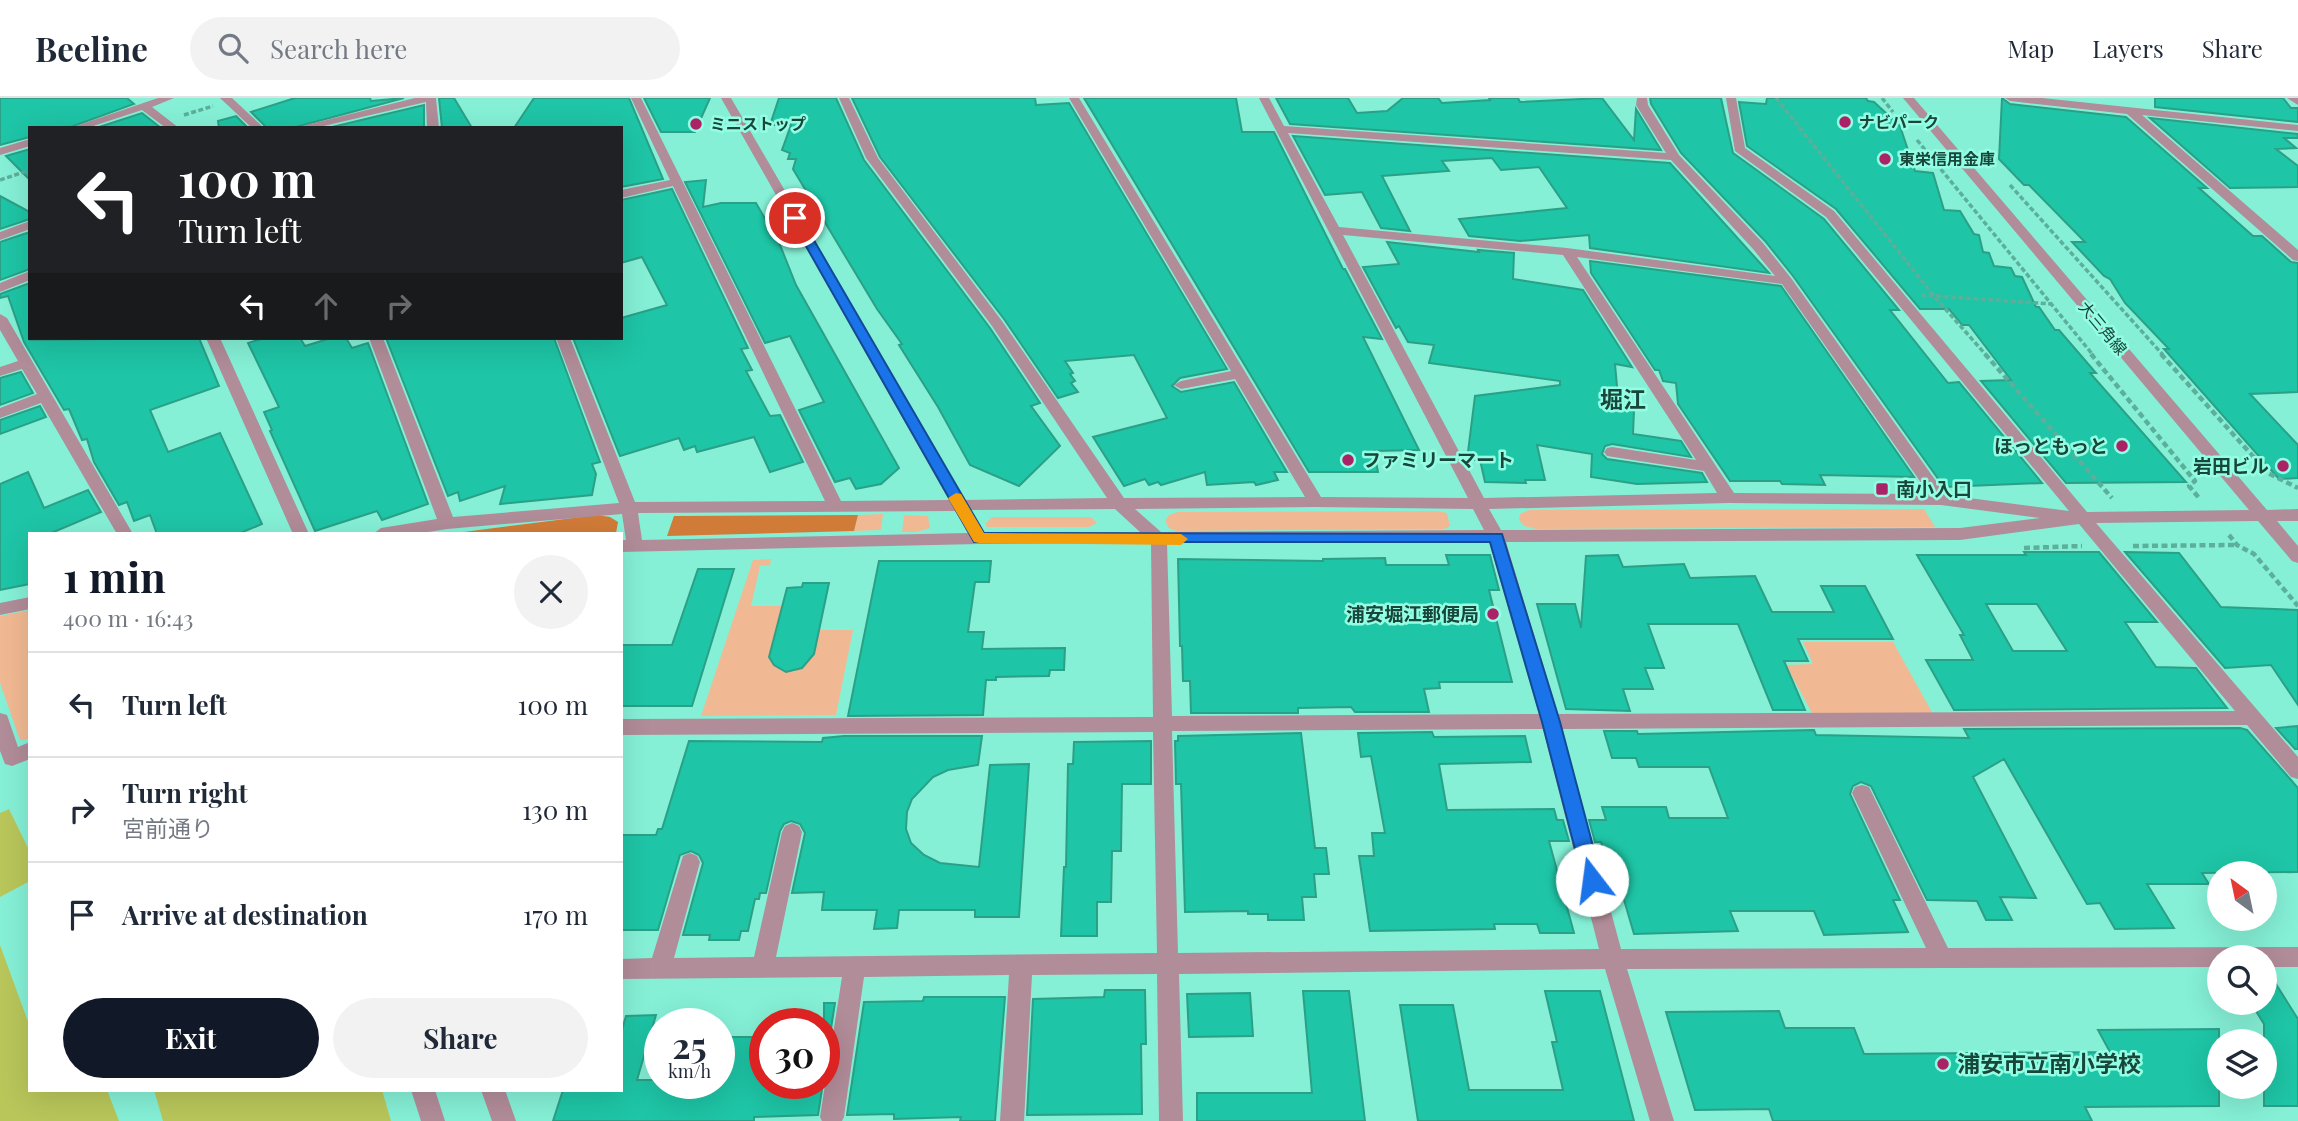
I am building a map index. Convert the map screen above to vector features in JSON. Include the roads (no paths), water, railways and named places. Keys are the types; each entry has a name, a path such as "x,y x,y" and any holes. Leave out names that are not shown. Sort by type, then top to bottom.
{"street":[{"path":"81,126 144,103 169,98"},
{"path":"225,98 256,126"},
{"path":"308,126 430,98 433,126"},
{"path":"636,98 836,507"},
{"path":"726,98 979,538"},
{"path":"844,98 872,158 902,201 997,324 1119,505 1159,540 1171,1121"},
{"path":"1074,98 1316,502"},
{"path":"1264,98 1496,537 1551,722 1613,959 1662,1121"},
{"path":"1642,98 1642,105 1674,157 1758,246 1786,281 1941,500"},
{"path":"1731,98 1739,149 1830,214 2084,518 2104,546 2298,771"},
{"name":"大三角線","path":"1908,98 2298,556"},
{"path":"2010,98 2298,128"},
{"path":"2155,98 2176,115"},
{"path":"2292,98 2298,102"},
{"path":"144,103 172,126"},
{"path":"2131,111 2298,257"},
{"path":"1281,129 1674,157"},
{"path":"0,152 28,143"},
{"path":"623,194 677,181"},
{"path":"0,236 28,226"},
{"path":"1336,231 1567,252 1786,281"},
{"path":"1567,252 1729,498"},
{"path":"0,288 28,276"},
{"path":"0,318 124,532"},
{"path":"214,340 301,532"},
{"path":"377,340 447,523"},
{"path":"563,340 629,508 628,546 979,538 1159,540 1960,534 2084,518 2298,515"},
{"path":"0,372 26,363"},
{"path":"1181,385 1240,374"},
{"path":"0,413 45,396"},
{"path":"1612,452 1708,467"},
{"path":"393,532 447,523 629,508 1316,502 1479,504 1729,498 1941,500 2084,518"},
{"path":"0,609 28,603"},
{"path":"623,727 2253,718"},
{"path":"0,720 21,754"},
{"path":"1862,793 1942,958"},
{"path":"763,968 792,832"},
{"path":"660,968 690,862"},
{"path":"623,969 1613,959 2298,957"},
{"path":"1012,1121 1021,965"},
{"path":"832,1117 855,967"},
{"path":"424,1092 433,1121"},
{"path":"494,1092 504,1121"}],"place":[{"name":"ナビパーク","path":"1845,122"},
{"name":"ミニストップ","path":"696,124"},
{"name":"東栄信用金庫","path":"1885,159"},
{"name":"ほっともっと","path":"2122,446"},
{"name":"ファミリーマート","path":"1348,460"},
{"name":"岩田ビル","path":"2283,466"},
{"name":"南小入口","path":"1882,489"},
{"name":"浦安堀江郵便局","path":"1493,614"},
{"name":"浦安市立南小学校","path":"1943,1064"}],"district":[{"name":"堀江","path":"1623,400"}]}
